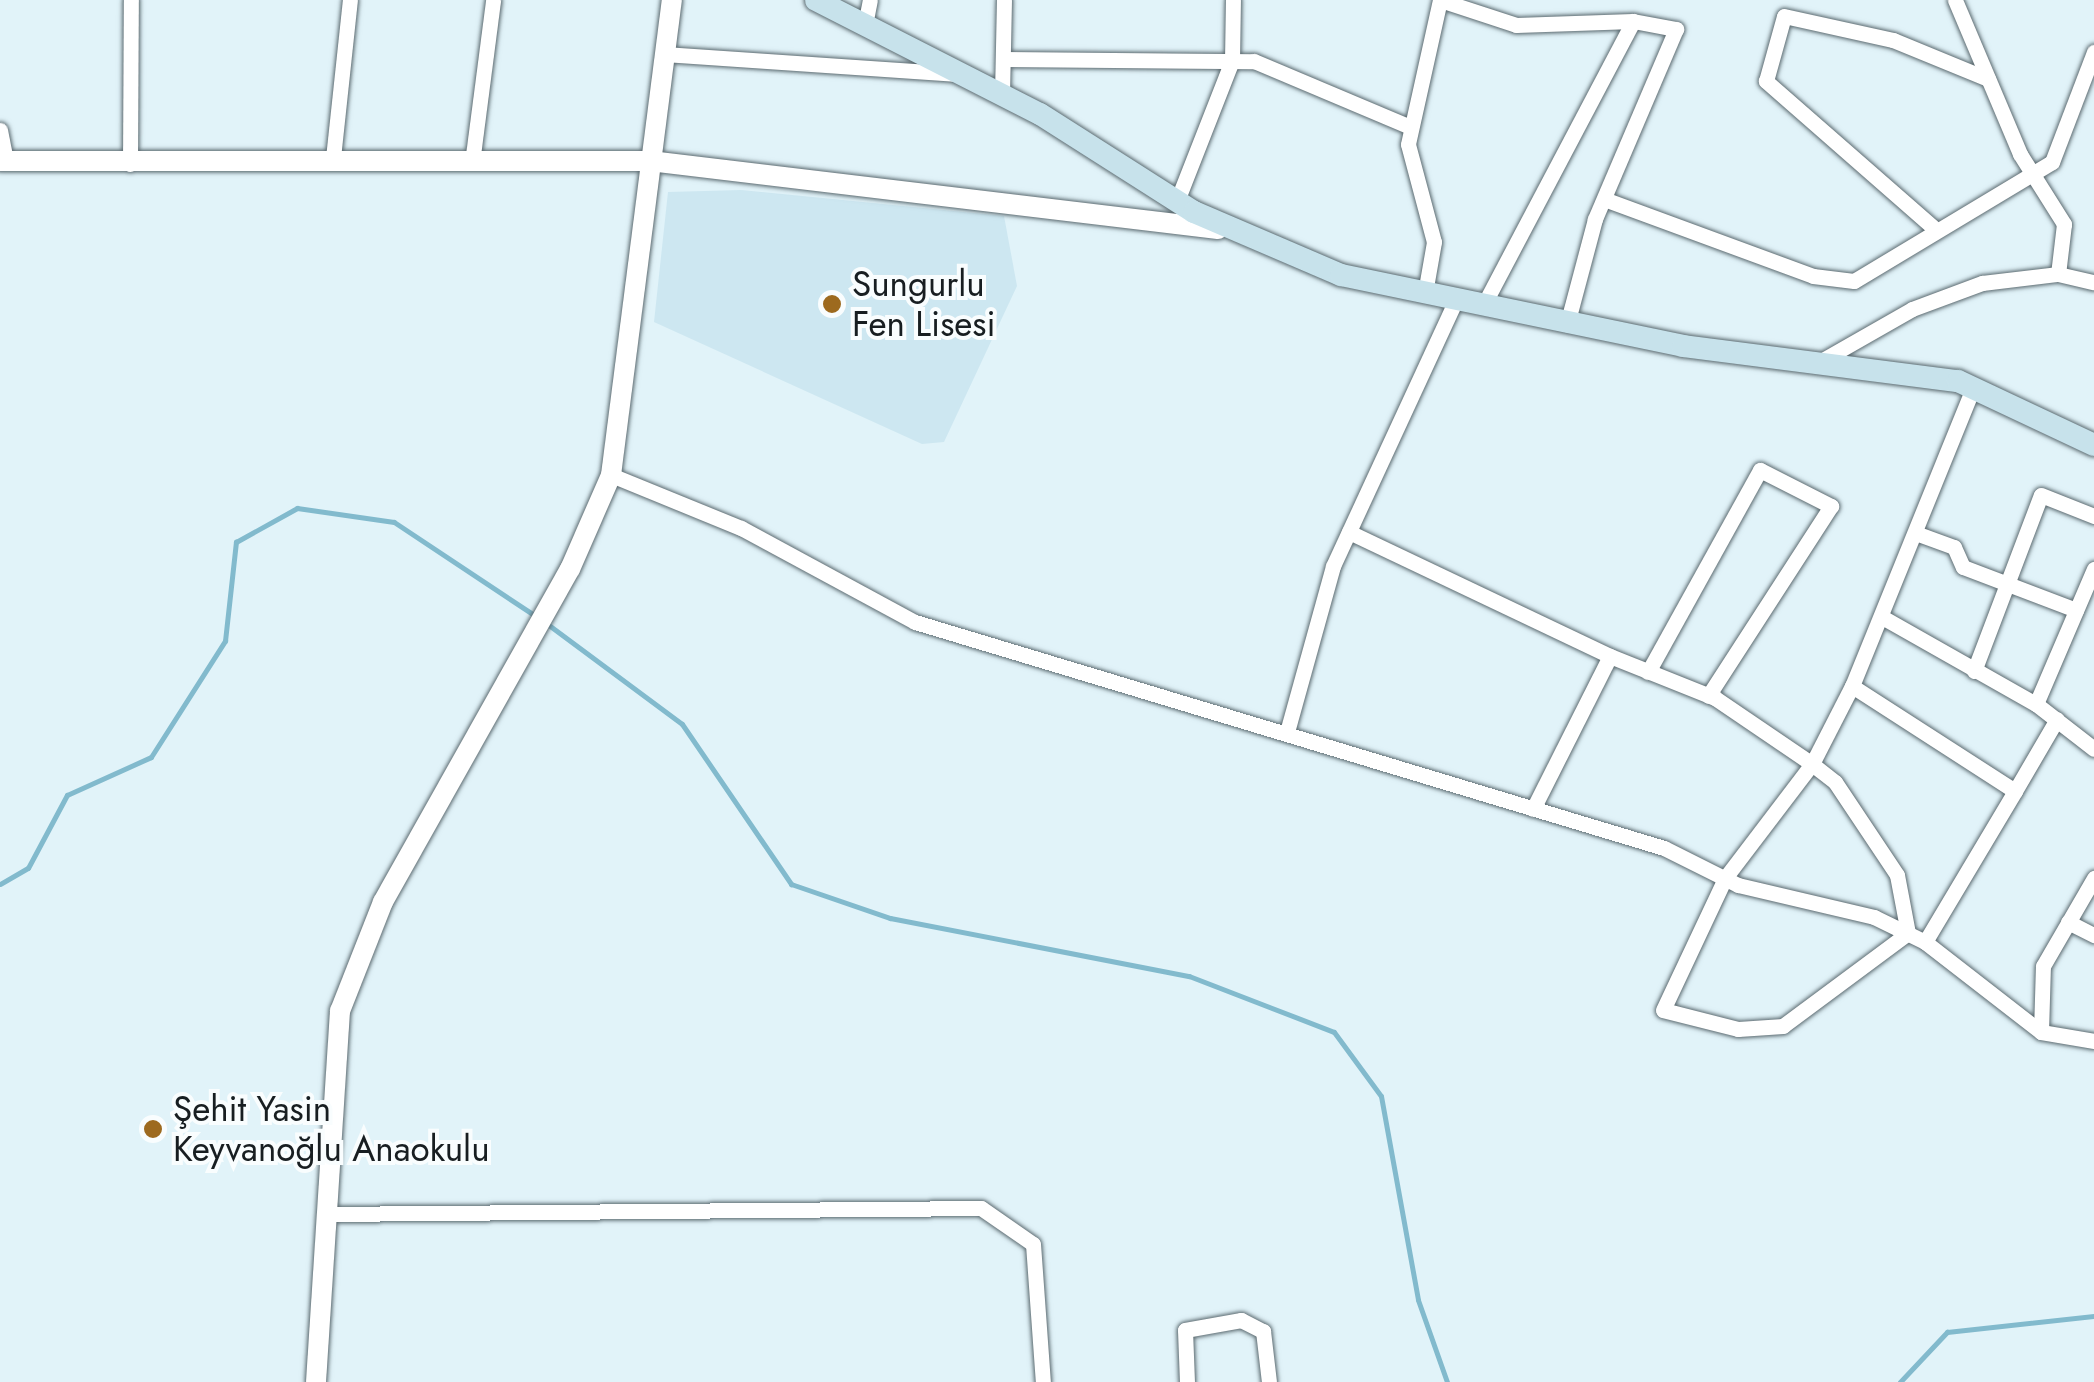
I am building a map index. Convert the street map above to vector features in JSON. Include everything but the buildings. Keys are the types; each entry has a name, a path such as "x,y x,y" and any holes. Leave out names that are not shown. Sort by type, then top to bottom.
{"main road":[{"path":"816,0 1002,95 1177,201 1341,275 1567,324 1974,386 2094,445"}],"street":[{"path":"130,0 130,164"},
{"path":"333,158 350,0"},
{"path":"472,156 493,0"},
{"path":"316,1382 333,1056 350,976 536,621 570,569 611,476 672,0"},
{"path":"866,25 870,0"},
{"path":"1002,95 1004,0"},
{"path":"1177,201 1232,61 1233,0"},
{"path":"1425,293 1434,242 1415,187 1410,127 1440,0 1516,25 1634,21 1676,29 1604,199 1567,324"},
{"path":"1956,0 2032,171 2064,224 2058,274"},
{"path":"1935,229 1766,81 1784,16 1893,40 1988,79"},
{"path":"1484,306 1634,21"},
{"path":"1604,199 1813,276 1854,281 2032,171 2061,147 2094,52"},
{"path":"664,54 962,75"},
{"path":"1003,60 1232,61 1284,68 1410,127"},
{"path":"0,130 3,161 130,164 472,156 650,161 1245,233"},
{"path":"1821,362 1929,303 1982,283 2058,274 2094,282"},
{"path":"1287,732 1310,631 1349,532 1456,300"},
{"path":"1908,933 1783,1026 1696,1022 1663,1010 1725,878 1812,764 1852,686 1920,534 1974,386"},
{"path":"1648,672 1760,470 1831,506 1708,696"},
{"path":"611,476 741,528 915,622 1664,848 1725,878 1908,933 1926,942 2041,1032 2094,1041"},
{"path":"1974,671 2042,494 2094,516"},
{"path":"1349,532 1610,656 1708,696 1812,764 1850,800 1898,875 1908,933"},
{"path":"1920,534 1954,547 1963,567 2076,610"},
{"path":"2036,704 2094,569"},
{"path":"1882,618 2036,704 2094,749"},
{"path":"1533,809 1610,656"},
{"path":"1852,686 2015,791"},
{"path":"1926,942 2056,719"},
{"path":"2041,1032 2043,966 2094,878"},
{"path":"2068,922 2094,936"},
{"path":"325,1214 981,1208 1033,1244 1043,1382"},
{"path":"1187,1382 1185,1330 1241,1320 1262,1330 1268,1382"}],"shaded area":[{"name":"Sungurlu Fen Lisesi","path":"741,190 1004,216 1017,286 944,442 922,444 654,322 668,192"}],"waterway":[{"path":"0,884 28,868 67,795 151,757 225,641 236,542 297,508 394,522 537,617"},
{"path":"546,623 682,724 791,884 890,918 1189,976 1334,1032 1381,1096 1418,1300 1447,1382"},
{"path":"1900,1382 1947,1332 2094,1316"}],"place":[{"name":"Sungurlu Fen Lisesi","path":"832,304"},
{"name":"Şehit Yasin Keyvanoğlu Anaokulu","path":"153,1129"}]}
